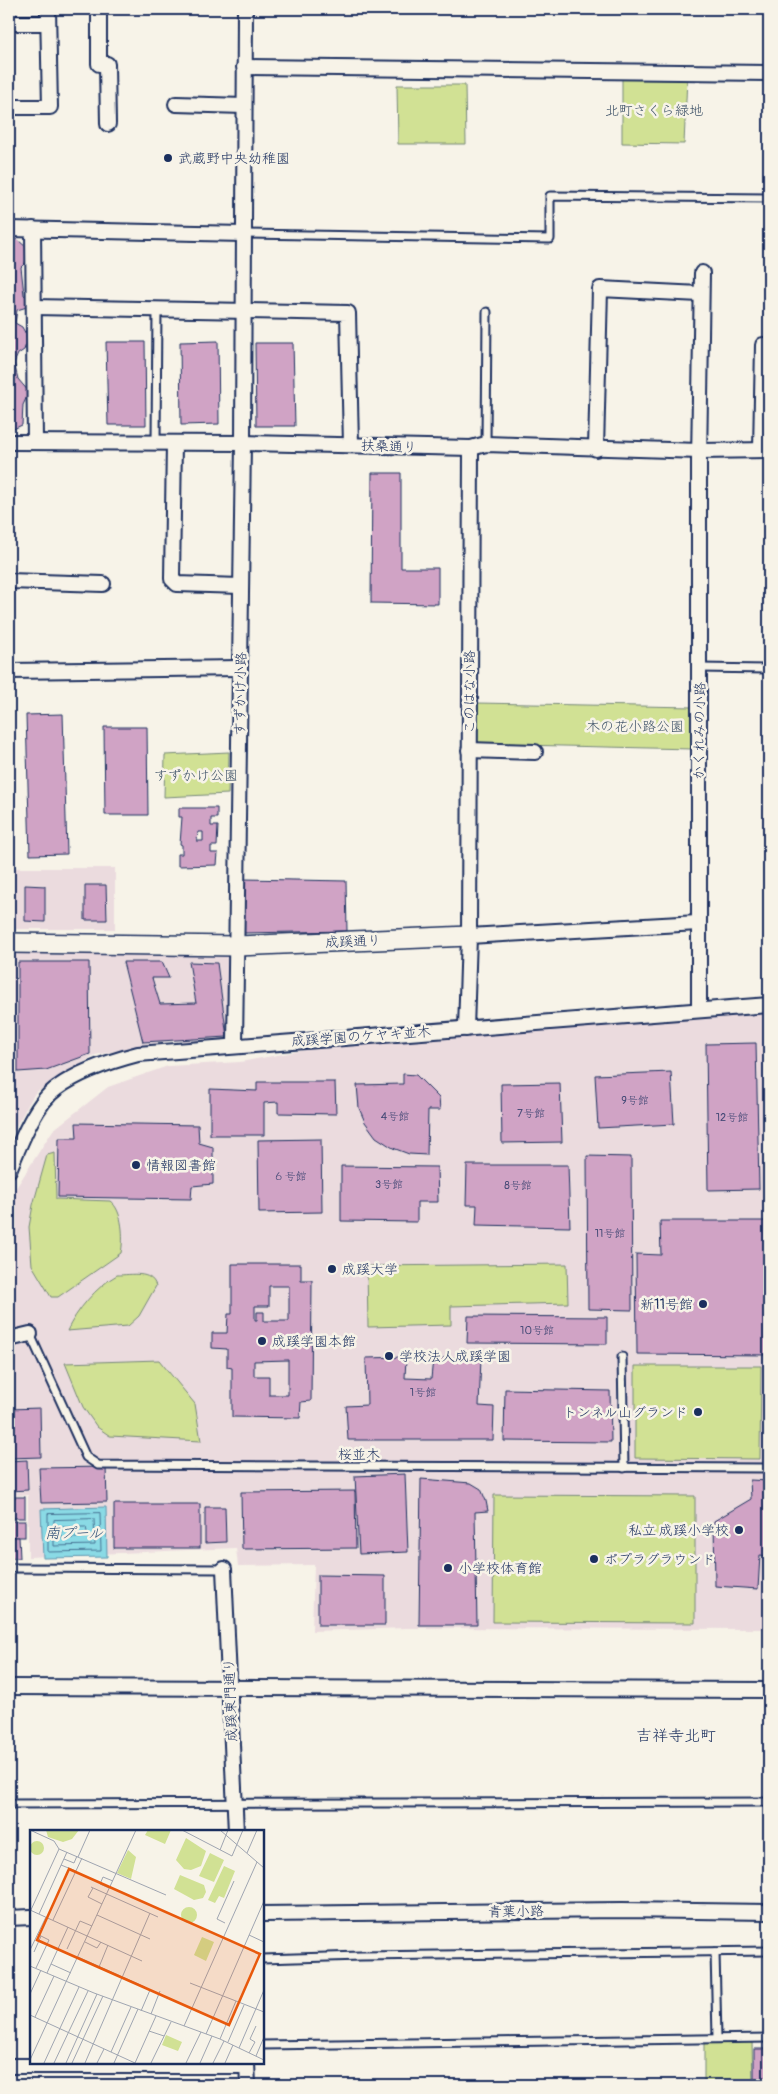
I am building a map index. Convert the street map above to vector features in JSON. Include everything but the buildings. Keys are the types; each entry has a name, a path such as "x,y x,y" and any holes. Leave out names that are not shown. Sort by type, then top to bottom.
{"street":[{"path":"9,107 50,108 48,9"},
{"path":"99,9 99,64 107,64 108,124"},
{"name":"すずかけ小路","path":"235,1045 243,443 245,9"},
{"path":"9,23 48,23"},
{"path":"244,67 769,73"},
{"path":"176,104 244,106"},
{"path":"9,229 244,234"},
{"path":"33,229 35,442"},
{"name":"かくれみの小路","path":"699,1010 699,451 700,294 702,273"},
{"path":"596,449 600,289 700,294"},
{"path":"34,307 348,313 351,445"},
{"path":"765,450 763,345 769,346"},
{"name":"扶桑通り","path":"9,442 174,442 471,448 486,444 596,449 765,450"},
{"path":"174,442 172,579 177,584 241,586"},
{"name":"このはな小路","path":"466,1029 469,936 471,448"},
{"path":"9,581 103,584"},
{"path":"9,671 240,668"},
{"path":"469,750 535,752"},
{"path":"469,936 698,923"},
{"name":"成蹊通り","path":"9,943 236,946 469,936"},
{"name":"成蹊学園のケヤキ並木","path":"9,1170 30,1124 56,1088 88,1071 138,1054 769,1005"},
{"path":"9,1339 30,1334"},
{"name":"成蹊東門通り","path":"224,1569 236,1830"},
{"path":"9,1687 769,1690"},
{"name":"青葉小路","path":"264,1914 612,1910 769,1912"},
{"path":"9,1918 30,1917"},
{"path":"9,2066 247,2064 248,2085"}],"lane":[{"path":"244,234 550,239 550,196 769,198"},
{"path":"156,442 157,309"},
{"path":"486,444 487,312"},
{"path":"700,668 766,669"},
{"name":"桜並木","path":"30,1334 86,1457 98,1465 769,1468"},
{"path":"622,1357 624,1468"},
{"path":"9,1568 224,1569"},
{"path":"9,1804 769,1802"},
{"path":"264,1959 769,1951"},
{"path":"715,1952 717,2038"},
{"path":"264,2045 769,2038"}],"shaded area":[{"path":"11,868 115,868 115,929 11,929"},
{"path":"9,952 229,956 232,1042 171,1041 95,1055 35,1093 9,1138"},
{"name":"学校法人成蹊学園","path":"769,1001 769,1629 407,1628 312,1631 314,1565 238,1566 236,1548 28,1557 28,1495 9,1496 9,1217 14,1191 53,1130 108,1087 168,1066 240,1062 332,1045"}],"green space":[{"name":"北町さくら緑地","path":"622,76 687,78 684,144 622,143"},
{"path":"397,85 465,85 466,144 398,144"},
{"name":"木の花小路公園","path":"476,703 693,707 692,749 477,744"},
{"name":"すずかけ公園","path":"229,752 228,794 164,797 165,755"},
{"path":"55,1153 56,1199 110,1201 118,1211 122,1225 122,1240 121,1253 58,1297 51,1297 32,1265 29,1227 47,1155"},
{"path":"567,1264 568,1303 451,1306 451,1325 368,1327 367,1266"},
{"path":"117,1275 145,1275 156,1286 139,1316 128,1326 67,1331 76,1315 88,1300"},
{"path":"159,1360 195,1404 201,1441 110,1436 97,1427 83,1407 65,1363"},
{"name":"トンネル山グランド","path":"635,1366 761,1366 760,1459 635,1458"},
{"name":"ポプラグラウンド","path":"494,1495 695,1496 695,1623 493,1622"},
{"path":"704,2042 752,2042 753,2085 704,2085"}],"water":[{"name":"南プール","path":"106,1507 107,1557 43,1558 41,1509"}],"place":[{"name":"武蔵野中央幼稚園","path":"168,158"},
{"name":"情報図書館","path":"136,1165"},
{"name":"成蹊大学","path":"332,1269"},
{"name":"新11号館","path":"703,1304"},
{"name":"成蹊学園本館","path":"262,1341"},
{"name":"学校法人成蹊学園","path":"389,1356"},
{"name":"トンネル山グランド","path":"698,1412"},
{"name":"私立 成蹊小学校","path":"739,1530"},
{"name":"ポプラグラウンド","path":"594,1559"},
{"name":"小学校体育館","path":"448,1568"}],"district":[{"name":"吉祥寺北町","path":"676,1735"}]}
